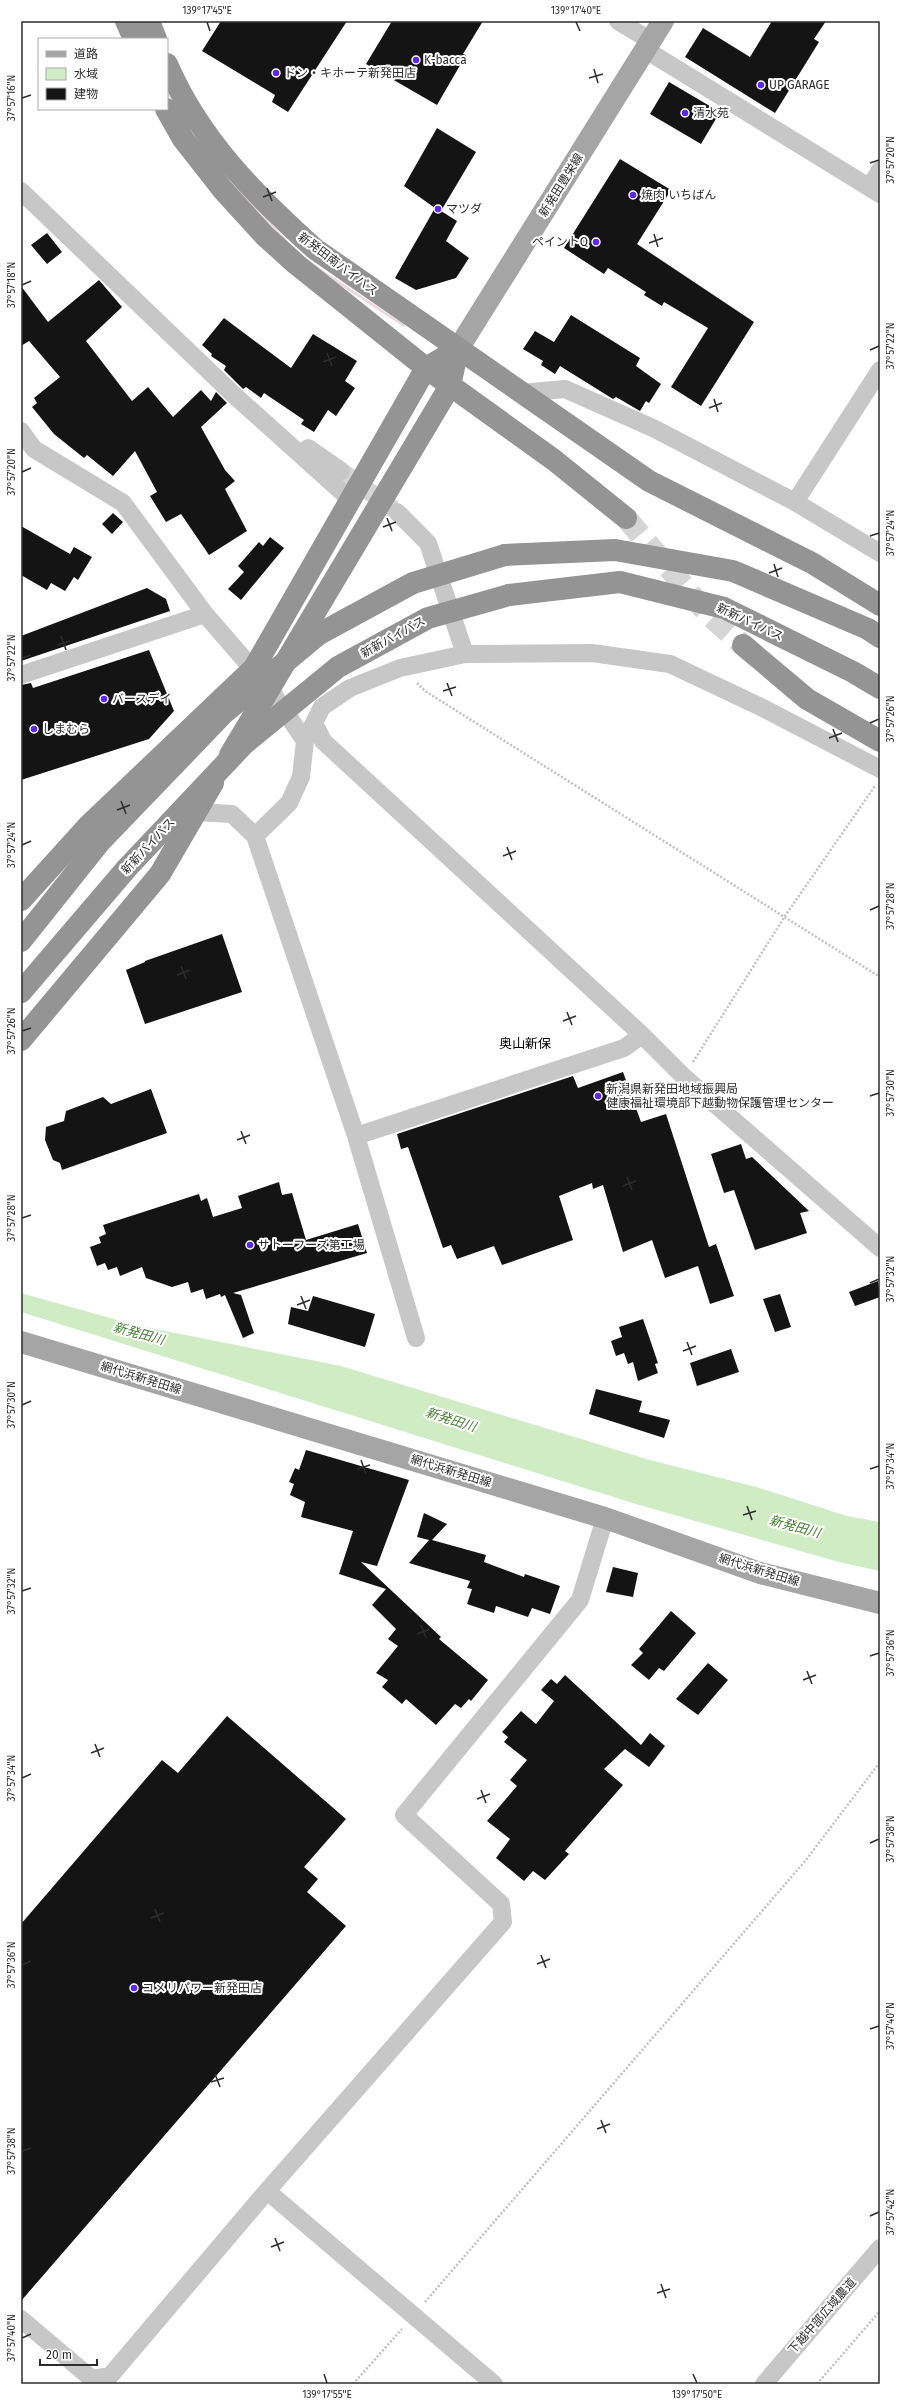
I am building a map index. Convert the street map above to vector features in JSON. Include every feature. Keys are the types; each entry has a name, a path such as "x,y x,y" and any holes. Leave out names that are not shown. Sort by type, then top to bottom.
{"highway":[{"path":"126,21 134,38"},
{"path":"149,21 156,38"},
{"name":"新発田南バイパス","path":"168,66 200,125 235,172 272,211 315,249 520,393 649,481 812,563 880,605"},
{"name":"新発田南バイパス","path":"167,110 183,139 222,190 265,236 296,264 426,368 554,460 626,518"},
{"path":"21,900 89,825 254,668 426,368 458,349"},
{"path":"21,1040 160,874 269,688 450,386 458,349"},
{"path":"21,941 100,842 224,713 319,634 413,583 505,556 615,550 733,571 868,629 880,637"},
{"name":"新新バイパス","path":"21,992 127,868 244,744 338,667 428,618 509,595 620,582 724,608 853,672 880,688"},
{"path":"743,645 807,699 880,741"}],"main road":[{"name":"新発田豊栄線","path":"458,349 663,21"},
{"name":"網代浜新発田線","path":"21,1342 605,1518 760,1573 880,1603"}],"street":[{"path":"618,21 648,45 875,190 880,170"},
{"path":"21,191 234,395 351,500"},
{"path":"795,502 880,370"},
{"path":"520,393 565,389 655,429 795,502 880,553"},
{"path":"234,395 341,471"},
{"path":"21,432 34,449 123,503 205,614 254,668 305,741"},
{"path":"396,512 428,543 464,654"},
{"path":"21,675 205,614"},
{"path":"255,836 289,804 301,778 305,741 322,707 350,688 400,668 464,654 592,653 670,664 761,707 878,777"},
{"path":"314,723 323,741 642,1035 684,1077 880,1248"},
{"path":"196,812 232,814 255,836 356,1136 416,1338"},
{"path":"356,1136 624,1048 642,1035"},
{"path":"21,2319 92,2379 110,2376 267,2191 503,1922 501,1904 404,1815 580,1600 605,1518"},
{"path":"267,2191 494,2384"},
{"name":"下越中部広域農道","path":"764,2384 880,2248"}],"path":[{"path":"400,668 425,691 880,977"},
{"path":"684,1077 785,916 878,777"},
{"path":"353,2384 806,1860 880,1762"},
{"path":"817,2384 880,2311"}],"shaded area":[{"path":"168,89 215,163 297,251 312,263 405,325 404,327 312,267 251,212 184,124 168,97"}],"water":[{"name":"新発田川","path":"21,1293 135,1325 341,1366 650,1460 760,1488 847,1516 880,1522 880,1571 839,1562 636,1504 21,1312"}],"building":[{"name":"ドン・キホーテ新発田店","path":"221,21 347,21 288,112 272,102 275,95 202,51"},
{"name":"K-bacca","path":"392,21 483,21 463,54 466,55 437,105 366,64"},
{"name":"UP GARAGE","path":"772,21 826,21 814,39 819,42 775,113 685,57 703,28 750,57"},
{"name":"清水苑","path":"669,82 720,112 701,144 650,114"},
{"name":"マツダ","path":"437,128 476,152 441,211 457,221 446,241 469,258 456,278 416,290 395,278 435,208 404,186"},
{"path":"620,159 671,190 637,244 754,322 701,406 671,387 708,328 664,302 662,306 644,295 646,292 608,268 604,274 564,248"},
{"path":"47,233 62,252 47,264 31,245"},
{"path":"99,280 122,307 86,341 132,401 148,387 173,417 201,390 211,401 216,392 227,403 201,427 225,470 235,481 225,489 247,531 209,555 181,514 166,522 150,496 157,492 135,451 113,476 87,455 84,458 54,434 32,407 37,403 34,398 60,377 29,341 21,346 21,286 48,322"},
{"path":"571,315 640,358 636,366 661,384 649,403 646,401 640,411 616,397 613,399 560,366 555,374 541,365 543,361 523,349 535,331 554,342"},
{"path":"224,318 291,368 313,334 357,361 345,381 355,388 336,416 328,410 314,432 301,424 304,420 264,393 261,398 246,387 243,389 224,370 226,366 211,356 212,354 202,345"},
{"path":"113,513 123,522 112,534 102,524"},
{"path":"21,526 70,554 74,547 92,557 78,580 74,577 65,591 51,583 47,590 21,575"},
{"path":"270,537 284,548 241,600 228,589 244,572 238,566 259,542 263,546"},
{"path":"147,588 166,599 170,611 21,661 21,636"},
{"name":"バースデイ","path":"149,650 174,711 149,739 21,780 21,685 31,683 33,688"},
{"path":"222,934 242,992 145,1024 126,970 145,961"},
{"path":"623,1072 641,1122 666,1114 709,1247 716,1244 734,1296 710,1304 698,1266 665,1278 652,1240 623,1252 603,1185 593,1189 592,1183 559,1196 573,1240 502,1265 494,1246 457,1259 451,1245 443,1248 408,1147 401,1149 397,1134 573,1076 578,1088"},
{"path":"151,1089 167,1133 62,1170 60,1163 53,1160 45,1140 46,1127 64,1121 66,1111 103,1097 111,1104"},
{"path":"741,1144 746,1159 752,1157 809,1211 800,1213 807,1233 755,1250 734,1190 724,1193 711,1154"},
{"name":"サトーフーズ第工場","path":"279,1182 282,1195 292,1193 306,1240 358,1224 367,1253 233,1293 241,1295 254,1333 243,1338 225,1295 221,1297 220,1294 206,1299 203,1289 191,1293 188,1282 172,1287 146,1278 142,1267 120,1276 117,1267 108,1270 105,1263 97,1266 90,1247 101,1243 99,1237 106,1234 103,1225 199,1194 201,1201 207,1198 213,1217 242,1208 238,1196"},
{"path":"878,1281 880,1297 855,1306 849,1292"},
{"path":"780,1294 791,1327 775,1332 763,1299"},
{"path":"313,1296 375,1314 365,1347 288,1324 291,1307 308,1311"},
{"path":"643,1319 658,1363 655,1364 658,1373 638,1381 633,1362 628,1364 624,1353 616,1356 611,1341 622,1337 619,1327"},
{"path":"731,1349 739,1372 697,1386 690,1363"},
{"path":"596,1389 642,1401 639,1412 670,1420 664,1438 589,1414"},
{"path":"306,1450 409,1480 377,1566 361,1562 441,1637 439,1639 488,1680 471,1701 469,1699 461,1708 455,1704 436,1725 406,1699 402,1704 382,1687 388,1680 376,1673 398,1646 388,1639 396,1629 372,1605 386,1589 339,1574 353,1531 301,1517 305,1502 290,1495 294,1484 289,1482 295,1468 299,1470"},
{"path":"424,1513 447,1524 432,1540 486,1555 484,1562 524,1577 525,1574 560,1586 550,1614 532,1608 528,1617 496,1606 494,1613 467,1604 472,1589 467,1588 470,1581 409,1563 429,1540 417,1537"},
{"path":"613,1567 638,1573 633,1597 606,1592"},
{"path":"671,1611 696,1633 664,1671 659,1668 649,1680 631,1665 643,1653 639,1649"},
{"path":"708,1663 728,1680 698,1715 676,1699"},
{"path":"565,1675 641,1745 650,1733 665,1746 649,1767 625,1749 604,1769 623,1785 565,1851 569,1854 545,1880 533,1871 524,1881 496,1858 510,1839 487,1821 517,1786 510,1780 527,1760 504,1742 508,1737 502,1732 521,1711 536,1724 554,1701 541,1690 551,1679 557,1684"},
{"path":"227,1716 346,1819 304,1867 318,1879 307,1892 346,1926 21,2301 21,1924 162,1760 178,1773"}],"tunnel":[{"path":"341,471 393,509"},
{"path":"626,518 708,614 743,645"}],"place":[{"name":"K-bacca","path":"416,60"},
{"name":"ドン・キホーテ新発田店","path":"276,73"},
{"name":"UP GARAGE","path":"761,85"},
{"name":"清水苑","path":"685,113"},
{"name":"焼肉 いちばん","path":"633,195"},
{"name":"マツダ","path":"438,209"},
{"name":"ペイントQ","path":"596,242"},
{"name":"バースデイ","path":"104,699"},
{"name":"しまむら","path":"34,729"},
{"name":"新潟県新発田地域振興局 健康福祉環境部下越動物保護管理センター","path":"598,1096"},
{"name":"サトーフーズ第工場","path":"250,1245"},
{"name":"コメリパワー新発田店","path":"134,1988"}],"district":[{"name":"奥山新保","path":"525,1043"}]}
